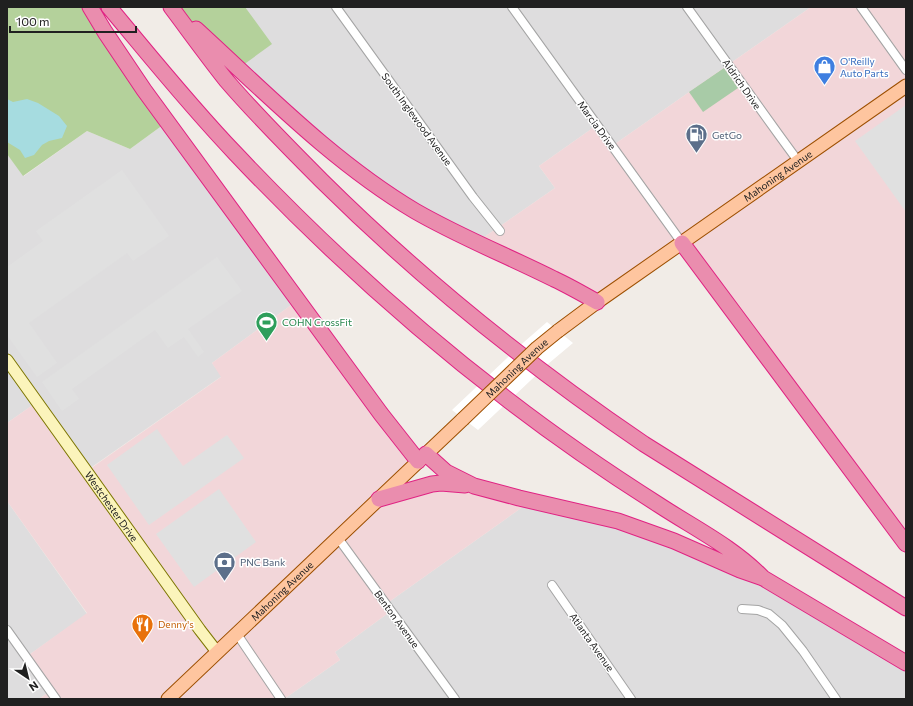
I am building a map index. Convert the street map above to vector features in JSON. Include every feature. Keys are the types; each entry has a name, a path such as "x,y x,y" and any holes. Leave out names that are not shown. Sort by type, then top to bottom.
{"highway":[{"path":"90,7 144,90 376,407 422,457 446,472 474,486"},
{"path":"109,7 176,88 234,152 291,211 397,309 434,341 508,400 580,453 737,555 763,578 906,663"},
{"path":"172,7 295,121 387,193 444,227 554,279 597,302"},
{"path":"172,7 226,80 290,149 354,212 408,262 464,310 532,364 644,444 906,608"},
{"path":"682,243 906,544"},
{"path":"379,499 432,484 441,483 474,486 624,523 674,541 740,570 763,578"}],"main road":[{"name":"Mahoning Avenue","path":"168,699 537,348 597,302 906,86"}],"street":[{"name":"South Inglewood Avenue","path":"336,7 473,197 500,230"},
{"name":"Marcia Drive","path":"512,7 682,243"},
{"name":"Aldrich Drive","path":"687,7 798,161"},
{"path":"861,7 906,70"},
{"name":"Westchester Drive","path":"7,360 217,652"},
{"name":"Benton Avenue","path":"338,538 456,699"},
{"name":"Atlanta Avenue","path":"552,585 632,699"},
{"path":"742,609 758,610 769,614 782,625 836,699"},
{"path":"7,630 56,699"},
{"path":"237,634 281,699"}],"shaded area":[{"path":"173,7 811,7 612,146 597,125 539,166 555,188 477,242 387,193"},
{"path":"811,7 906,7 906,544 682,243 597,302 477,242 555,188 539,166 597,125 612,146"},
{"path":"906,105 906,212 855,141"},
{"path":"167,122 298,300 212,363 222,376 86,471 37,402 7,423 7,154 24,176 87,131 130,149"},
{"path":"122,170 169,236 133,261 127,253 29,323 57,363 37,377 7,335 7,267 43,241 36,231"},
{"path":"217,257 242,291 188,329 204,352 198,357 184,337 168,348 155,330 72,389 79,399 62,411 42,382"},
{"path":"298,300 418,461 380,498 432,484 531,501 386,604 391,611 335,652 340,660 284,699 278,695 273,699 39,699 50,691 26,657 87,613 7,501 7,423 37,402 87,471 221,377 212,363"},
{"path":"157,429 183,466 227,435 244,458 149,525 107,465"},
{"path":"219,489 256,542 194,587 156,534"},
{"path":"7,501 87,614 26,657 50,691 39,699 7,699"},
{"path":"531,501 698,551 906,663 906,699 284,699 340,660 335,652 391,611 386,604"}],"green space":[{"path":"7,7 90,7 167,122 130,149 87,131 23,176 7,154"},
{"path":"173,7 245,7 272,44 239,68"},
{"path":"724,68 738,88 703,112 689,92"}],"water":[{"path":"7,99 13,102 27,99 38,103 59,116 67,126 62,138 49,141 42,145 34,155 25,158 20,150 7,142"}],"pier":[{"path":"547,322 573,343 548,364 478,430 452,410 524,342"}],"place":[{"name":"O'Reilly Auto Parts","path":"825,86"},
{"name":"GetGo","path":"696,154"},
{"name":"COHN CrossFit","path":"267,342"},
{"name":"PNC Bank","path":"225,582"},
{"name":"Denny's","path":"143,644"}]}
